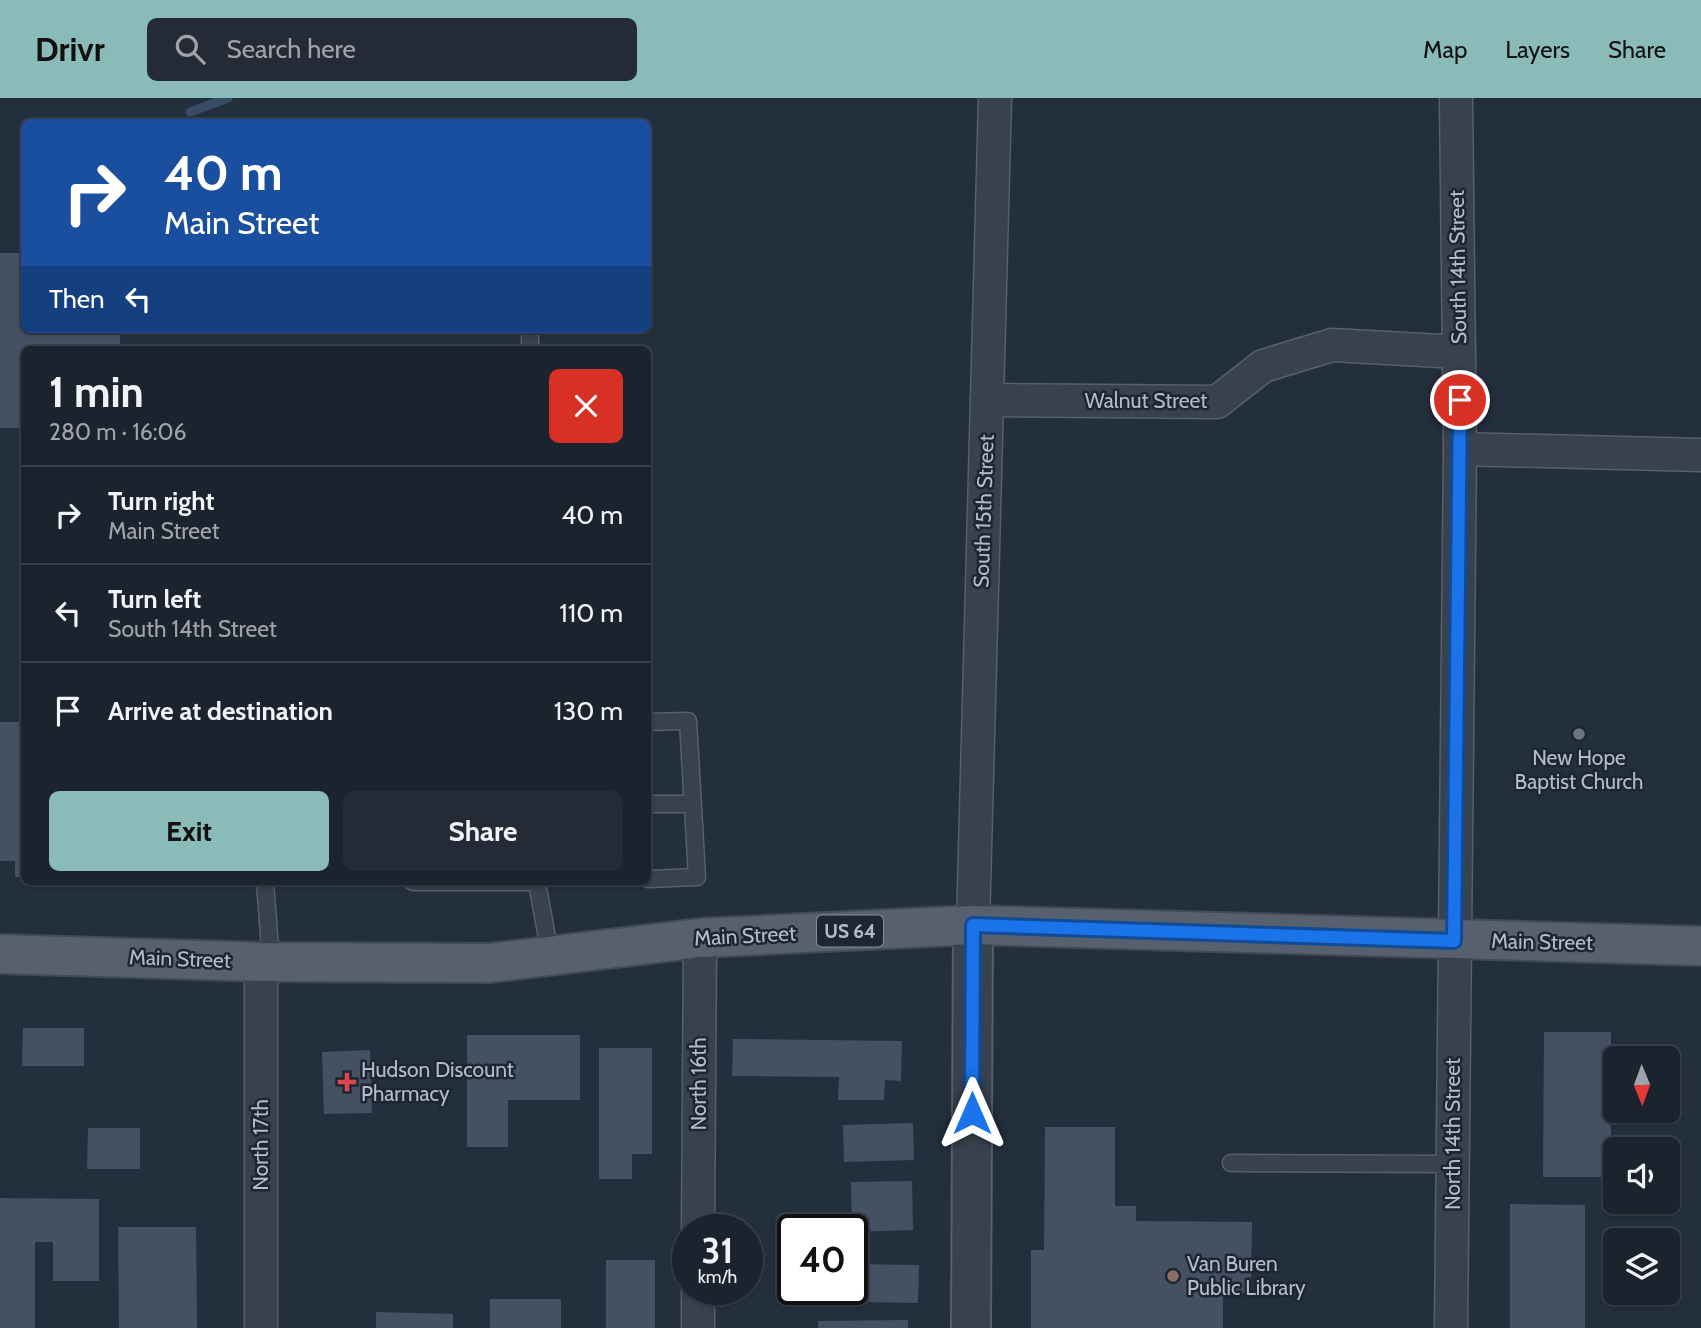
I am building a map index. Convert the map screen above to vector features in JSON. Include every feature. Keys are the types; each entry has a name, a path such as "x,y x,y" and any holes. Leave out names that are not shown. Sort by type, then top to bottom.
{"main road":[{"name":"Main Street","path":"0,954 266,962 490,963 700,938 973,925 1454,941 1701,946"}],"street":[{"name":"South 15th Street","path":"973,925 995,98"},
{"name":"South 14th Street","path":"1454,941 1460,449 1456,98"},
{"name":"Walnut Street","path":"987,400 1217,402 1263,366 1332,345 1459,352"},
{"path":"1460,449 1701,455"},
{"path":"971,1328 973,925"},
{"name":"North 16th","path":"698,1214 700,938"},
{"name":"North 14th Street","path":"1451,1328 1454,941"},
{"name":"North 17th","path":"261,1328 266,962"},
{"path":"698,1305 698,1328"}],"lane":[{"path":"651,722 688,722 697,877 651,879"},
{"path":"651,804 692,804"},
{"path":"265,885 266,962"},
{"path":"538,885 550,956"},
{"path":"1231,1163 1452,1164"}],"building":[{"path":"0,253 21,253 21,333 120,333 120,346 21,346 21,428 0,428"},
{"path":"0,722 21,722 21,877 15,877 15,861 0,861"},
{"path":"23,1028 84,1028 84,1066 22,1066"},
{"path":"1544,1032 1611,1032 1611,1046 1603,1046 1603,1124 1611,1124 1611,1137 1603,1137 1603,1177 1543,1177"},
{"path":"467,1035 580,1035 580,1100 508,1100 508,1147 467,1147"},
{"path":"733,1039 902,1041 901,1081 885,1080 884,1100 838,1100 839,1077 732,1076"},
{"path":"599,1048 652,1048 652,1154 632,1154 632,1179 599,1179"},
{"name":"Hudson Discount Pharmacy","path":"370,1050 372,1113 324,1114 322,1052"},
{"path":"913,1123 914,1160 844,1162 843,1125"},
{"path":"1045,1127 1115,1127 1115,1206 1136,1206 1136,1221 1252,1222 1251,1293 1223,1293 1223,1328 1031,1328 1031,1250 1044,1250"},
{"path":"88,1128 140,1128 140,1169 87,1169"},
{"path":"912,1181 913,1230 868,1231 868,1214 852,1214 851,1182"},
{"path":"0,1198 99,1199 99,1281 53,1281 53,1242 35,1242 35,1328 0,1328"},
{"path":"1510,1204 1585,1205 1585,1328 1510,1328"},
{"path":"118,1227 196,1227 197,1328 119,1328"},
{"path":"606,1260 655,1260 655,1328 606,1328"},
{"path":"868,1264 919,1265 918,1303 868,1302"},
{"path":"490,1299 561,1299 561,1328 490,1328"},
{"path":"376,1312 453,1314 453,1328 376,1328"},
{"path":"908,1320 908,1328 818,1328 818,1321"}],"waterway":[{"path":"190,112 228,98"}],"place":[{"name":"New Hope Baptist Church","path":"1579,734"},
{"name":"Hudson Discount Pharmacy","path":"347,1082"},
{"name":"Van Buren Public Library","path":"1173,1276"}],"route":[{"path":"972,1113 973,925 1454,941 1460,400"}]}
